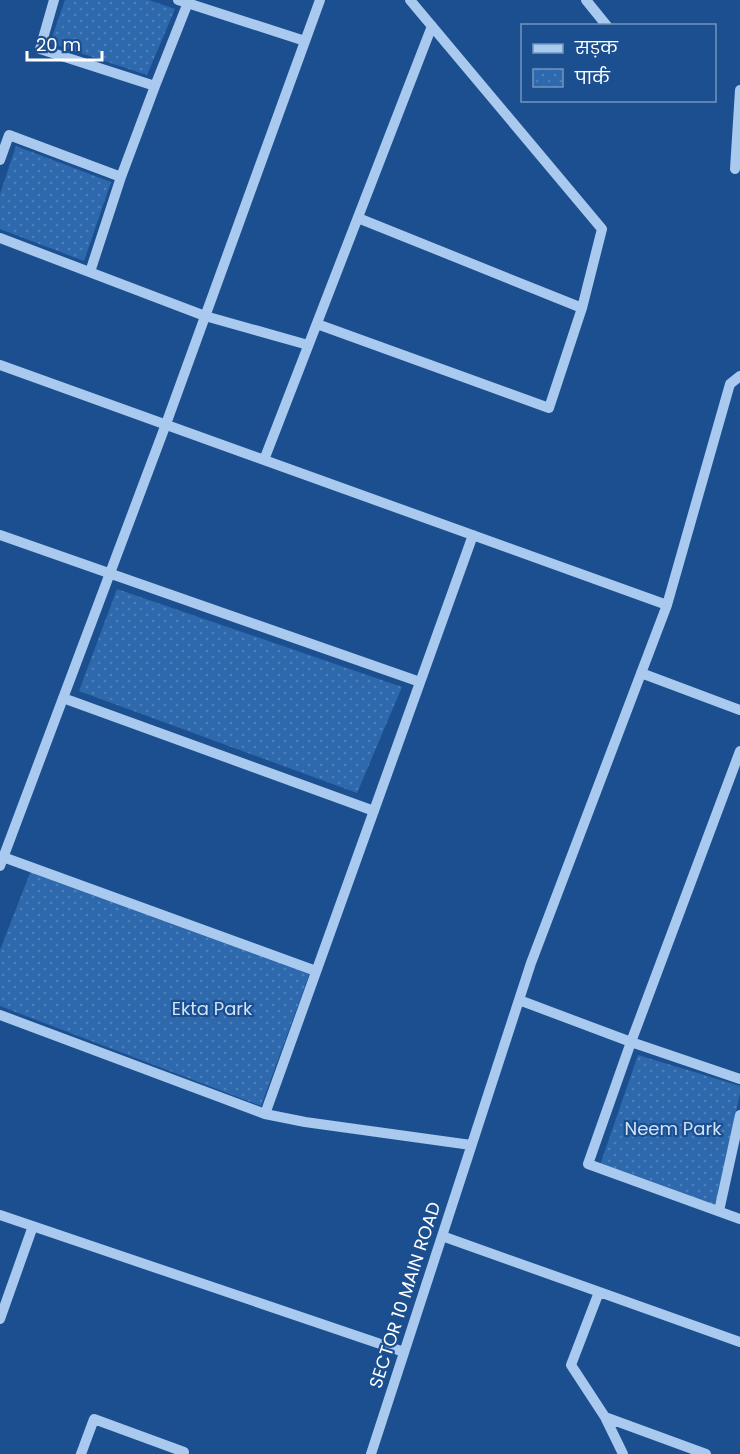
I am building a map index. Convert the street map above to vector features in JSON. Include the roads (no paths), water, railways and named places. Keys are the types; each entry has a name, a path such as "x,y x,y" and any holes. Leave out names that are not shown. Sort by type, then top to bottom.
{"street":[{"path":"54,0 40,49 154,86"},
{"path":"316,970 2,862 166,424 320,0"},
{"path":"317,324 549,408 582,308 602,229 410,0"},
{"path":"586,0 605,24"},
{"path":"90,272 121,177 185,1 305,41"},
{"path":"264,460 432,26"},
{"path":"735,170 740,90"},
{"path":"0,160 9,135 121,177"},
{"path":"358,218 582,308"},
{"path":"0,238 205,316 308,345"},
{"path":"0,365 667,605"},
{"path":"740,376 730,384 740,395"},
{"name":"SECTOR 10 MAIN ROAD","path":"371,1454 531,963 667,605 730,384"},
{"path":"0,535 420,682"},
{"path":"265,1114 473,535"},
{"path":"641,673 740,710"},
{"path":"63,698 374,811"},
{"path":"740,751 630,1042 588,1164 740,1219"},
{"path":"519,1000 630,1042 740,1079"},
{"path":"0,1015 265,1114 305,1122 471,1145"},
{"path":"719,1211 740,1115"},
{"path":"0,1215 404,1352"},
{"path":"0,1319 33,1226"},
{"path":"442,1236 740,1342"},
{"path":"599,1292 571,1365 606,1417 622,1454"},
{"path":"606,1417 706,1454"},
{"path":"81,1454 94,1419 184,1452 183,1454"}],"park label":[{"name":"Ekta Park","path":"212,1009"},
{"name":"Neem Park","path":"673,1129"}]}
